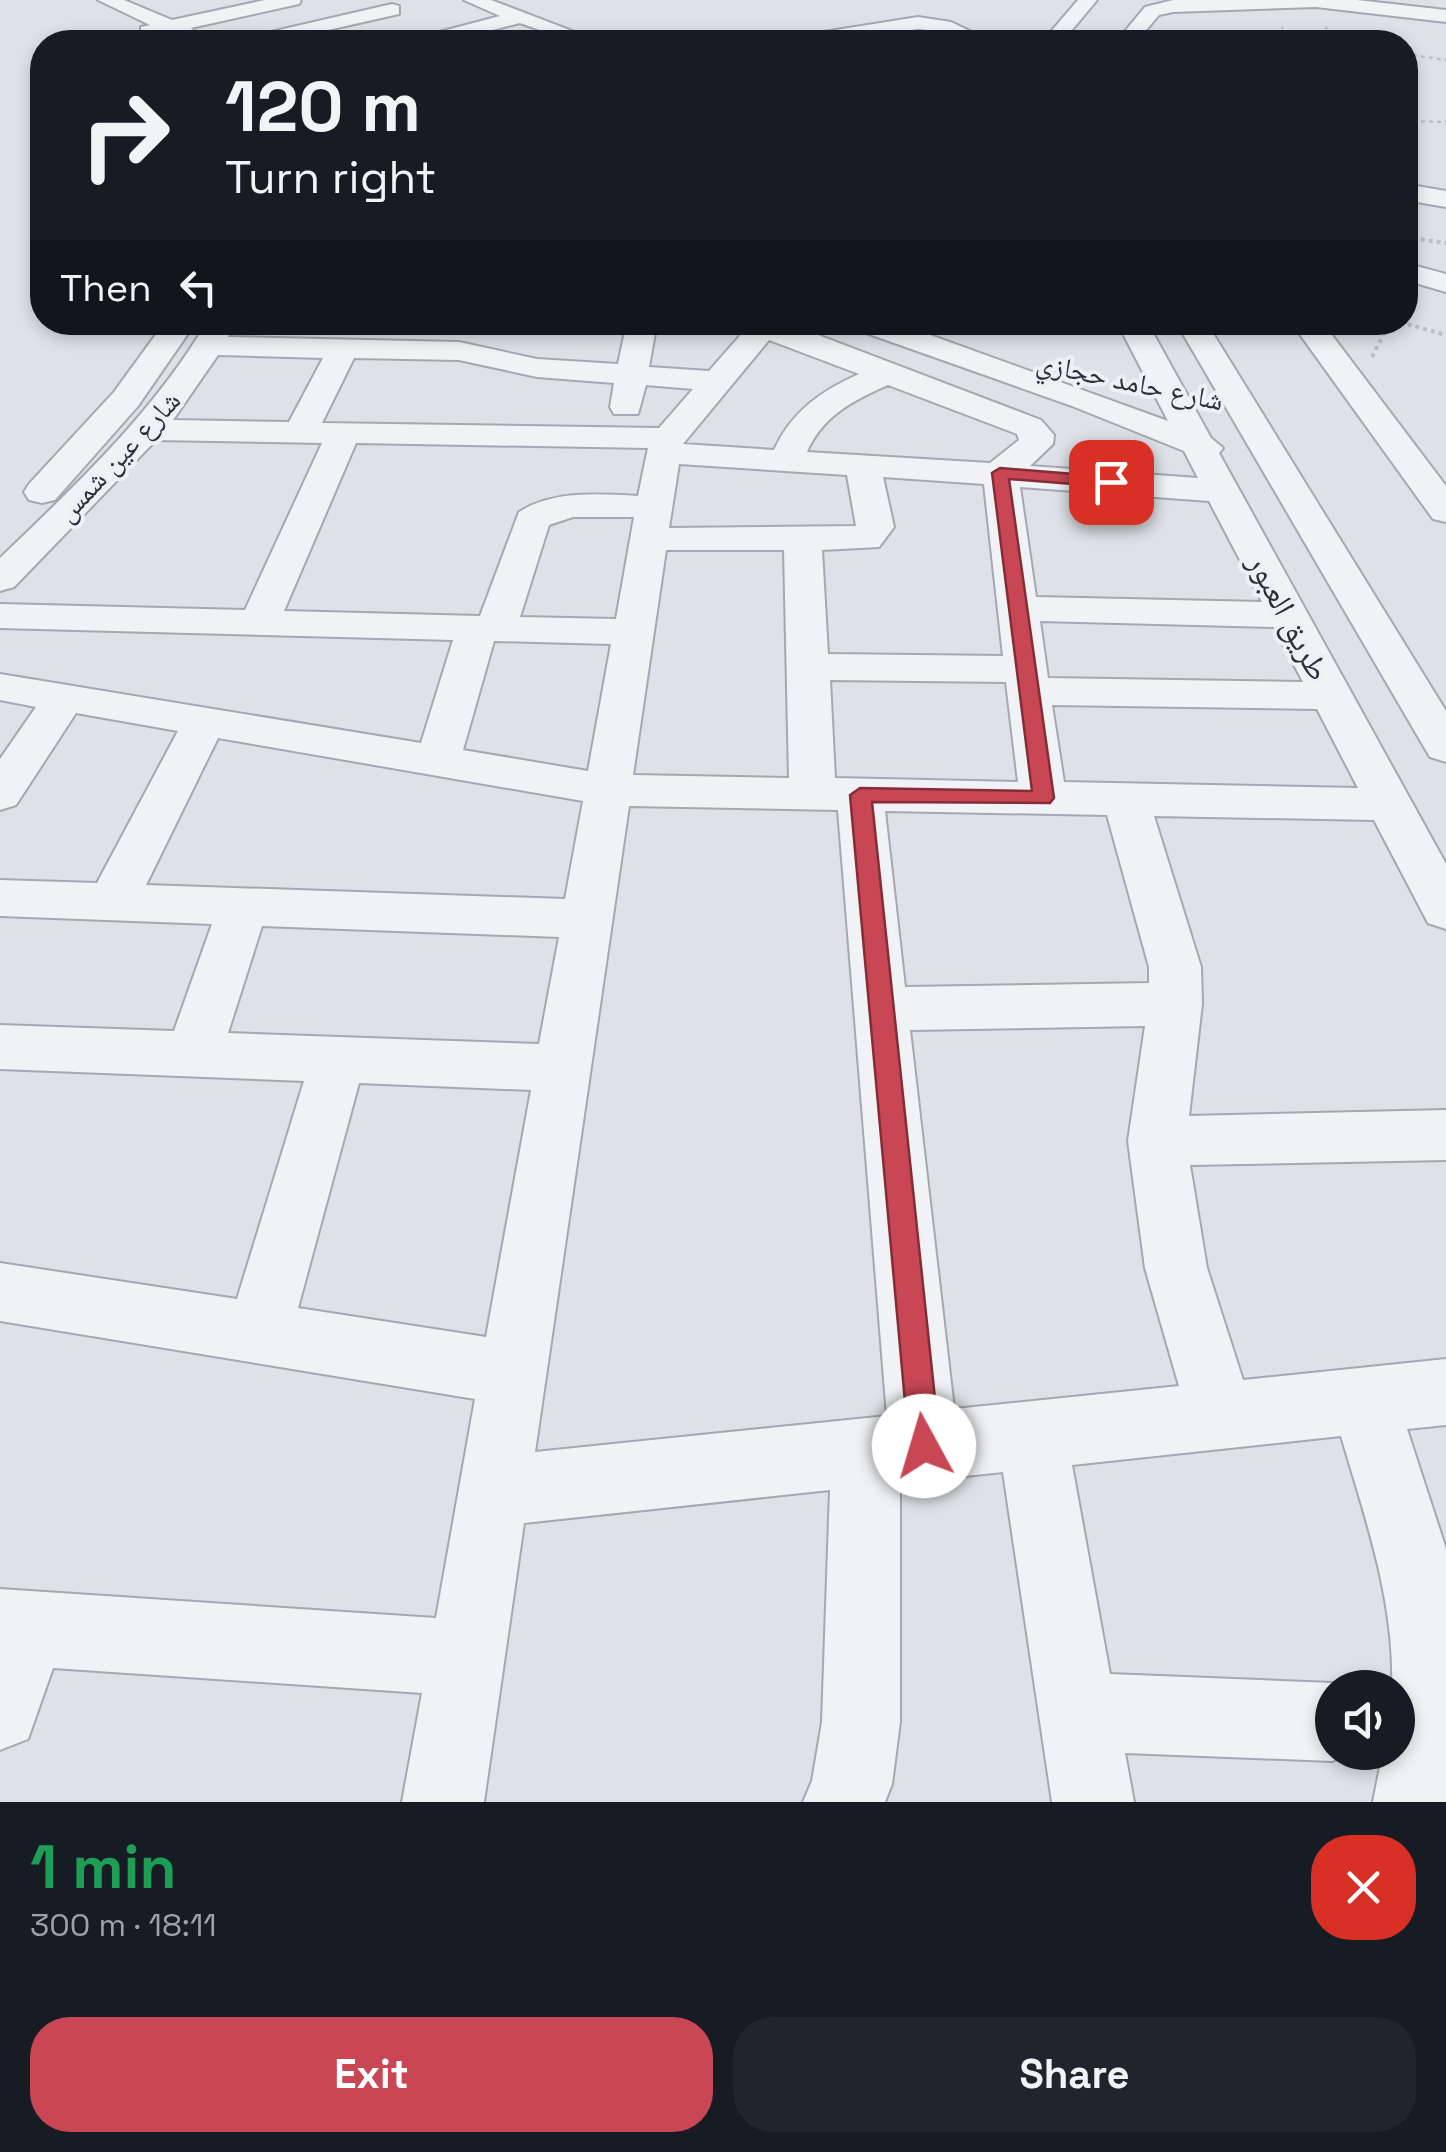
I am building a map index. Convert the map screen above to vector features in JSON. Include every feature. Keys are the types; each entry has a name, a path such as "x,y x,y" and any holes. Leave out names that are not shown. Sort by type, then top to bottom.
{"street":[{"path":"185,30 292,0"},
{"path":"366,0 412,23 439,30"},
{"path":"473,0 556,30"},
{"path":"1062,30 1088,0"},
{"path":"1136,30 1152,11 1166,7 1327,1 1446,16"},
{"path":"98,3 146,30"},
{"path":"98,3 162,30"},
{"path":"258,8 309,30 412,23"},
{"path":"1402,10 1409,20 1446,30"},
{"path":"470,30 520,17"},
{"path":"874,30 918,23 949,30"},
{"path":"1418,194 1446,199"},
{"path":"1418,208 1446,208"},
{"path":"1418,275 1446,283"},
{"name":"شارع عين شمس","path":"14,518 54,482 126,400 172,335"},
{"name":"شارع عين شمس","path":"0,580 151,430 215,335"},
{"path":"225,335 343,348 523,352 632,375 716,381"},
{"path":"442,1802 652,523 651,442 632,375 640,335"},
{"path":"651,442 716,381 757,335"},
{"path":"791,335 1034,431 1036,444 1000,473"},
{"name":"شارع حامد حجازي","path":"900,335 1084,399 1197,444 1235,452 1264,443"},
{"name":"شارع حامد حجازي","path":"942,335 985,350 1240,404"},
{"name":"طريق العبور","path":"1125,335 1133,380 1197,444 1446,910"},
{"name":"طريق العبور","path":"1199,335 1440,727"},
{"path":"1316,335 1446,511"},
{"path":"301,432 343,348"},
{"path":"786,461 796,434 818,409 849,390 888,374"},
{"path":"151,430 651,442 863,468 1000,473 1222,490"},
{"path":"259,622 344,432"},
{"path":"1394,441 1429,440"},
{"path":"438,760 486,628 538,514 566,507 652,523 804,540 858,540 871,536 875,527 863,468"},
{"path":"1000,473 1043,798"},
{"path":"804,540 808,667 882,1009 896,1449 852,1784 844,1802"},
{"path":"1018,609 1288,615"},
{"path":"0,616 634,632"},
{"path":"808,667 1331,696"},
{"path":"0,687 608,790 1389,804"},
{"path":"0,794 64,698"},
{"path":"112,902 204,721"},
{"path":"1126,800 1175,968 1175,1004 1156,1141 1176,1268 1221,1416"},
{"path":"0,898 586,919"},
{"path":"194,1054 243,906"},
{"path":"882,1009 1175,1004"},
{"path":"0,1047 563,1068"},
{"path":"259,1333 338,1060"},
{"path":"1156,1141 1446,1135"},
{"path":"0,1292 513,1373"},
{"path":"494,1492 1446,1392"},
{"path":"1364,1401 1423,1602 1431,1660 1415,1718"},
{"path":"1032,1436 1092,1802"},
{"path":"0,1711 14,1628 466,1658"},
{"path":"1078,1712 1315,1721"},
{"path":"1414,1770 1414,1801 1425,1802"}],"path":[{"path":"1418,56 1446,60"},
{"path":"1418,121 1446,122"},
{"path":"1418,239 1446,243"},
{"path":"1418,327 1446,336"}],"route":[{"path":"924,1446 860,795 1043,798 1000,473 1111,482"}]}
